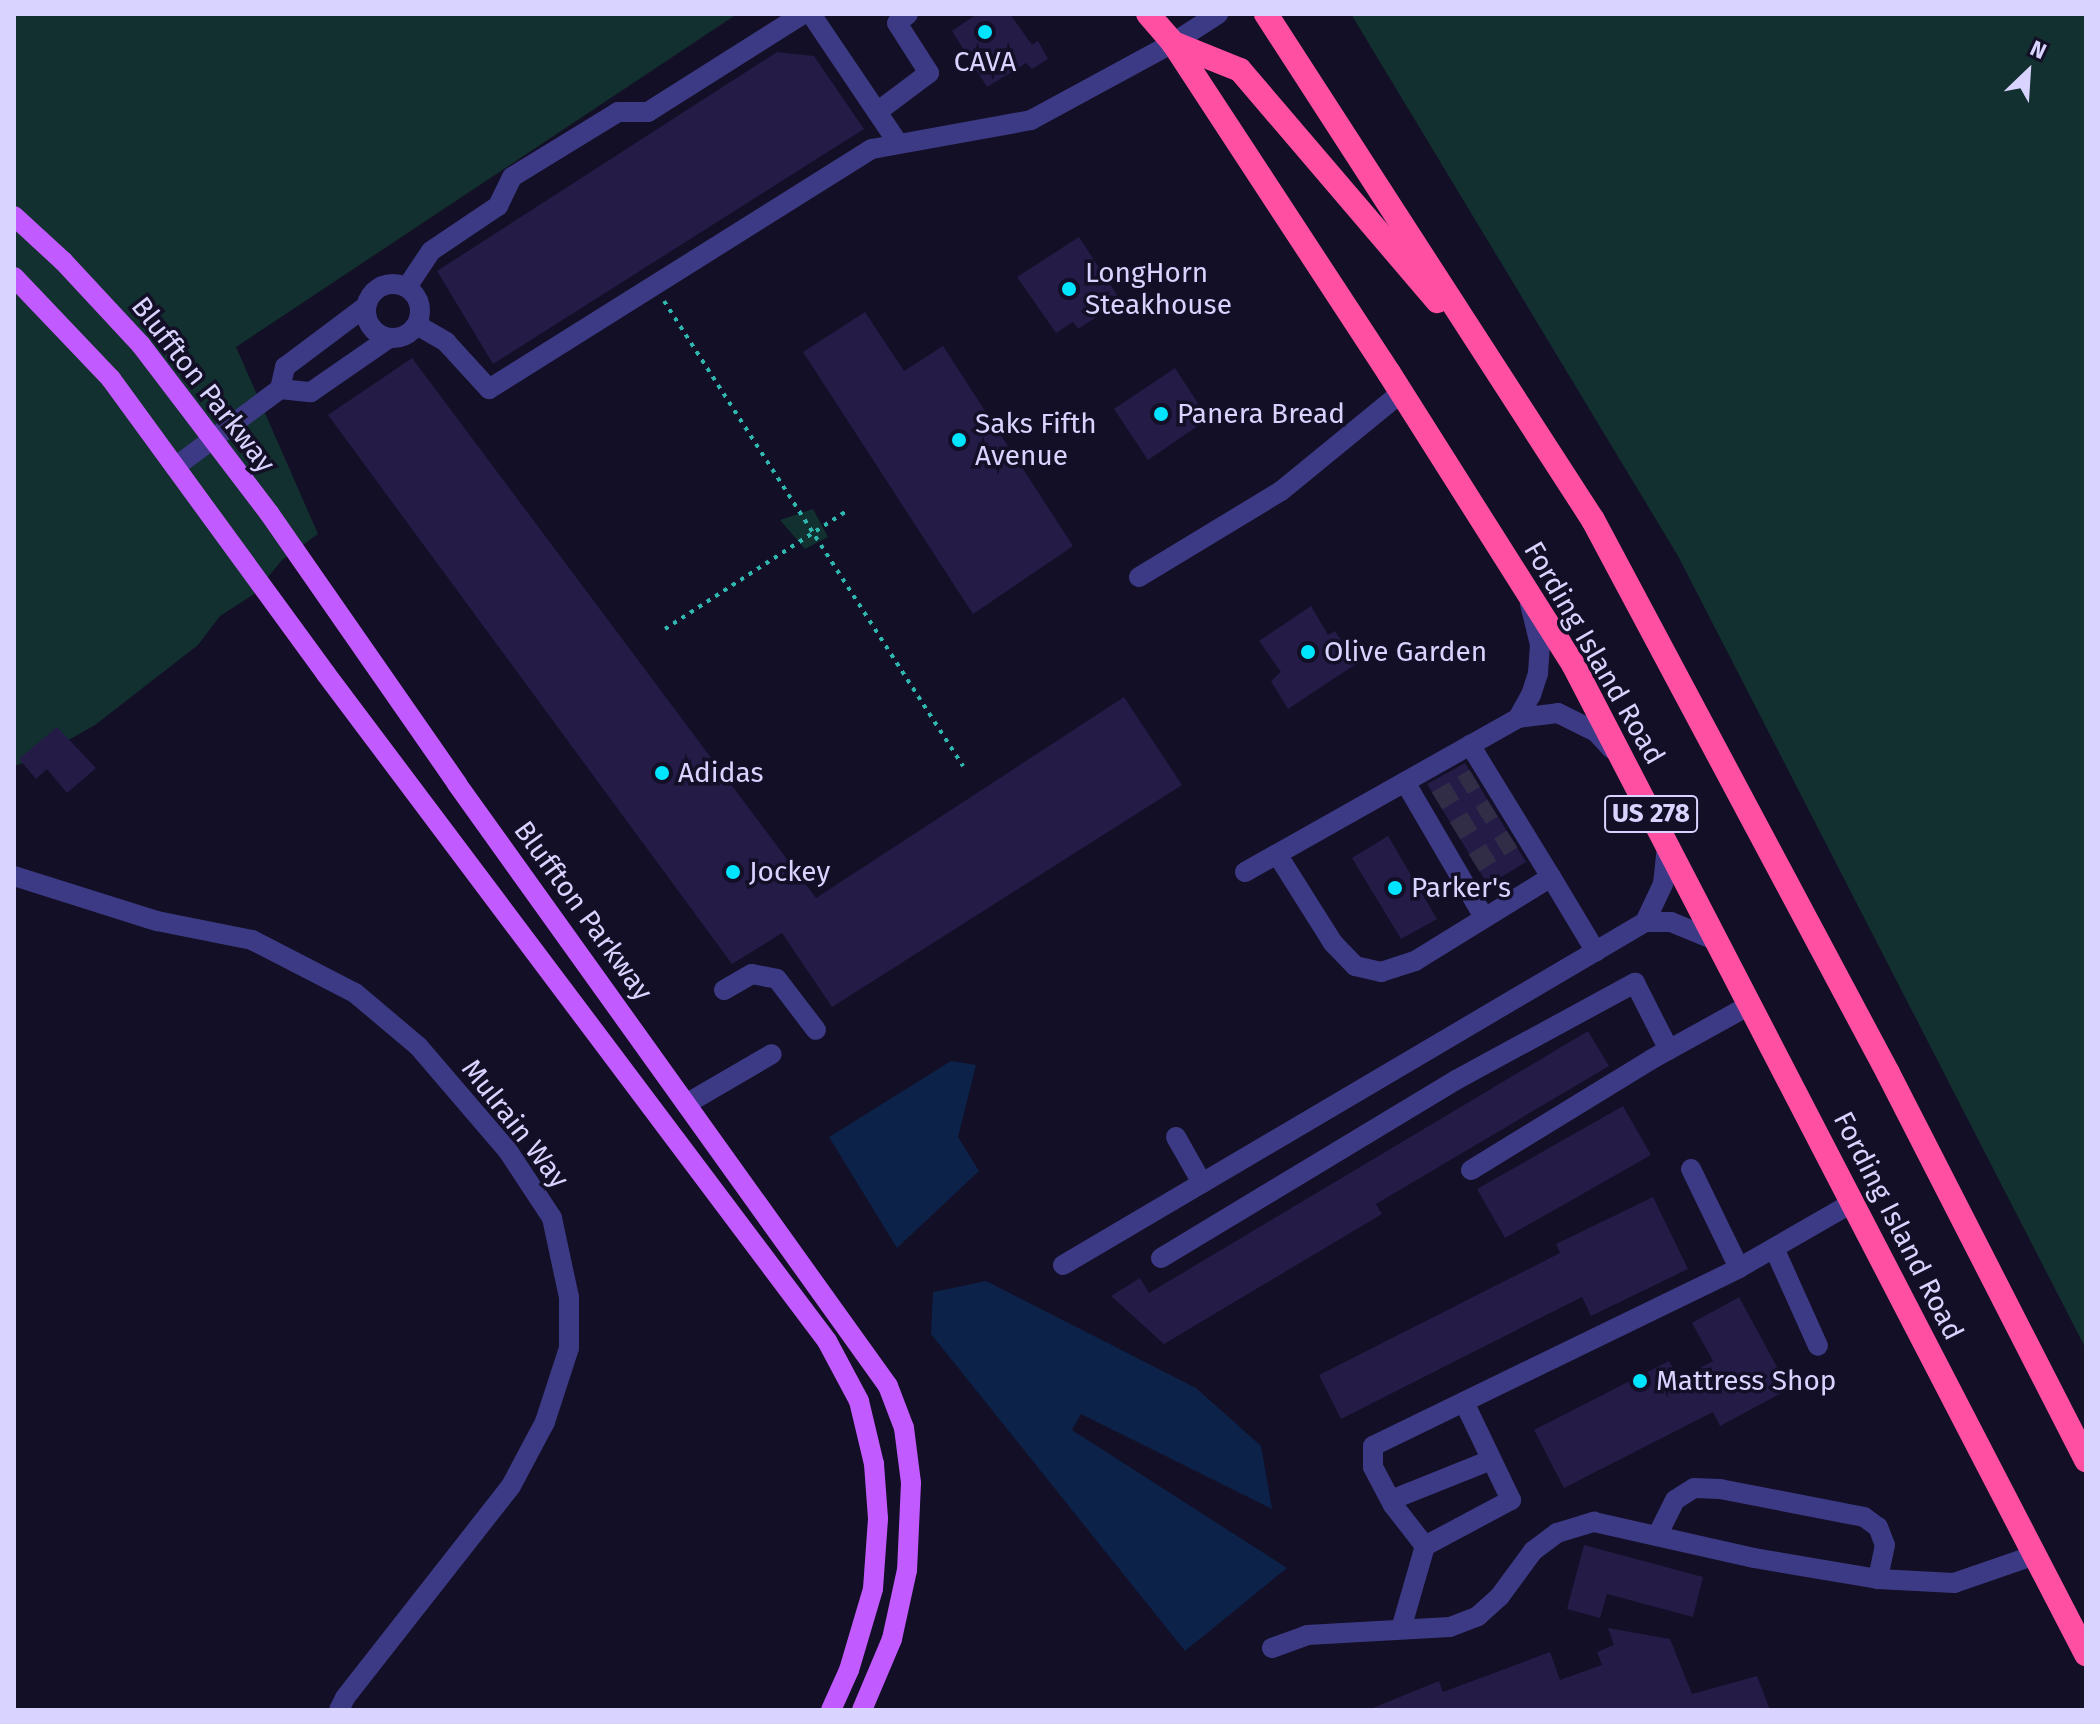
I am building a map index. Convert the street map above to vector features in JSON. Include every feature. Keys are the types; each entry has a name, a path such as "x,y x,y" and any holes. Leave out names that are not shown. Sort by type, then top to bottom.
{"highway":[{"name":"Fording Island Road","path":"1148,14 1173,43 1402,392 1574,666 2086,1654"},
{"name":"Fording Island Road","path":"1266,14 1593,520 1888,1073 2086,1460"},
{"path":"1173,43 1240,70 1498,373"},
{"path":"1992,1473 2046,1550 2086,1618"}],"main road":[{"name":"Bluffton Parkway","path":"14,216 63,261 141,345 269,513 888,1386 904,1428 911,1483 907,1570 892,1639 862,1710"},
{"path":"14,277 111,379 345,699 827,1341 859,1401 874,1464 878,1519 873,1589 849,1670 831,1710"}],"street":[{"path":"407,287 431,251 498,206 512,177 618,112 648,112 803,14"},
{"path":"811,14 898,143"},
{"path":"877,112 929,73 897,23 908,14"},
{"path":"417,325 446,342 489,389 872,149 1031,120 1173,43 1218,14"},
{"path":"175,467 280,389 285,367 365,307 376,289 386,284 407,287 420,304 417,325 400,337 389,338 311,392 280,389"},
{"path":"365,307 371,328 389,338"},
{"path":"1139,577 1281,491 1402,392"},
{"path":"1518,718 1531,695 1540,645 1526,590"},
{"path":"1245,872 1518,718 1558,713 1576,720 1596,732 1624,762"},
{"path":"1470,745 1481,775 1499,805 1518,836 1551,877 1596,952"},
{"path":"1405,782 1429,805 1466,867 1484,917"},
{"path":"1645,922 1663,884 1667,846"},
{"path":"1277,854 1333,943 1355,966 1381,972 1415,961 1551,877"},
{"name":"Mulrain Way","path":"14,876 157,921 252,940 355,993 418,1046 508,1151 552,1218 569,1297 569,1348 545,1422 511,1486 345,1698 339,1710"},
{"path":"1063,1265 1645,922 1671,922 1717,941"},
{"path":"724,990 752,974 777,979 816,1030"},
{"path":"1161,1258 1456,1080 1635,983 1669,1050"},
{"path":"1471,1170 1669,1050 1750,1005"},
{"path":"686,1104 772,1054"},
{"path":"1176,1137 1202,1183"},
{"path":"1691,1169 1739,1268"},
{"path":"1425,1546 1391,1500 1373,1467 1373,1446 1739,1268 1852,1203"},
{"path":"1774,1248 1818,1346"},
{"path":"1401,1629 1425,1546 1511,1500 1464,1402"},
{"path":"1391,1500 1491,1460"},
{"path":"1657,1536 1675,1500 1694,1488 1720,1489 1864,1517 1878,1527 1885,1545 1878,1579"},
{"path":"1272,1648 1307,1635 1450,1627 1478,1616 1500,1596 1533,1551 1557,1533 1594,1522 1754,1558 1878,1579 1954,1583 2035,1555"}],"path":[{"path":"654,286 963,766"},
{"path":"665,629 848,510"}],"green space":[{"path":"14,14 737,14 236,347 318,534 282,560 254,594 220,616 198,645 95,725 37,758 14,766"},
{"path":"1351,14 2086,14 2086,1349 1678,556"},
{"path":"813,509 828,537 805,549 780,520"}],"water":[{"path":"951,1061 976,1065 958,1137 979,1171 897,1248 829,1137"},
{"path":"986,1281 1196,1388 1261,1446 1272,1509 1081,1414 1072,1430 1287,1568 1185,1651 931,1334 933,1292"}],"building":[{"path":"977,14 1010,14 1032,45 1038,41 1048,59 1032,69 1026,63 987,87 952,31"},
{"path":"777,52 814,56 864,129 493,364 437,271"},
{"name":"LongHorn Steakhouse","path":"1079,237 1121,301 1078,329 1073,322 1056,333 1017,277"},
{"path":"865,312 904,371 943,346 1073,546 973,614 803,352"},
{"path":"412,358 816,898 1124,697 1182,785 832,1007 782,933 732,964 328,415"},
{"name":"Panera Bread","path":"1175,368 1208,419 1148,460 1114,409"},
{"name":"Olive Garden","path":"1311,606 1328,635 1335,631 1356,664 1288,709 1271,681 1281,672 1259,641"},
{"path":"57,727 96,768 67,793 47,769 36,779 19,759"},
{"name":"Parker's","path":"1465,763 1526,862 1488,885 1427,784"},
{"name":"Parker's","path":"1388,836 1437,919 1401,939 1352,858"},
{"path":"1588,1031 1609,1066 1376,1204 1382,1214 1164,1344 1111,1296 1140,1278 1149,1293"},
{"path":"1623,1106 1651,1155 1505,1238 1477,1189"},
{"path":"1653,1197 1688,1269 1591,1316 1582,1297 1341,1419 1319,1375 1560,1253 1556,1244"},
{"path":"1739,1297 1789,1389 1720,1426 1713,1412 1564,1488 1534,1430 1669,1361 1679,1379 1713,1361 1692,1323"},
{"path":"1584,1545 1703,1577 1693,1617 1607,1594 1600,1618 1567,1609"},
{"path":"1608,1628 1670,1639 1692,1694 1757,1676 1770,1710 1368,1710 1439,1681 1443,1692 1550,1652 1560,1680 1602,1665 1597,1652 1614,1645"}],"tunnel":[{"path":"1437,801 1475,778"},
{"path":"1455,831 1493,808"},
{"path":"1474,863 1512,839"}],"place":[{"name":"CAVA","path":"985,32"},
{"name":"LongHorn Steakhouse","path":"1069,289"},
{"name":"Panera Bread","path":"1161,414"},
{"name":"Saks Fifth Avenue","path":"959,440"},
{"name":"Olive Garden","path":"1308,652"},
{"name":"Adidas","path":"662,773"},
{"name":"Jockey","path":"733,872"},
{"name":"Parker's","path":"1395,888"},
{"name":"Mattress Shop","path":"1640,1381"}]}
